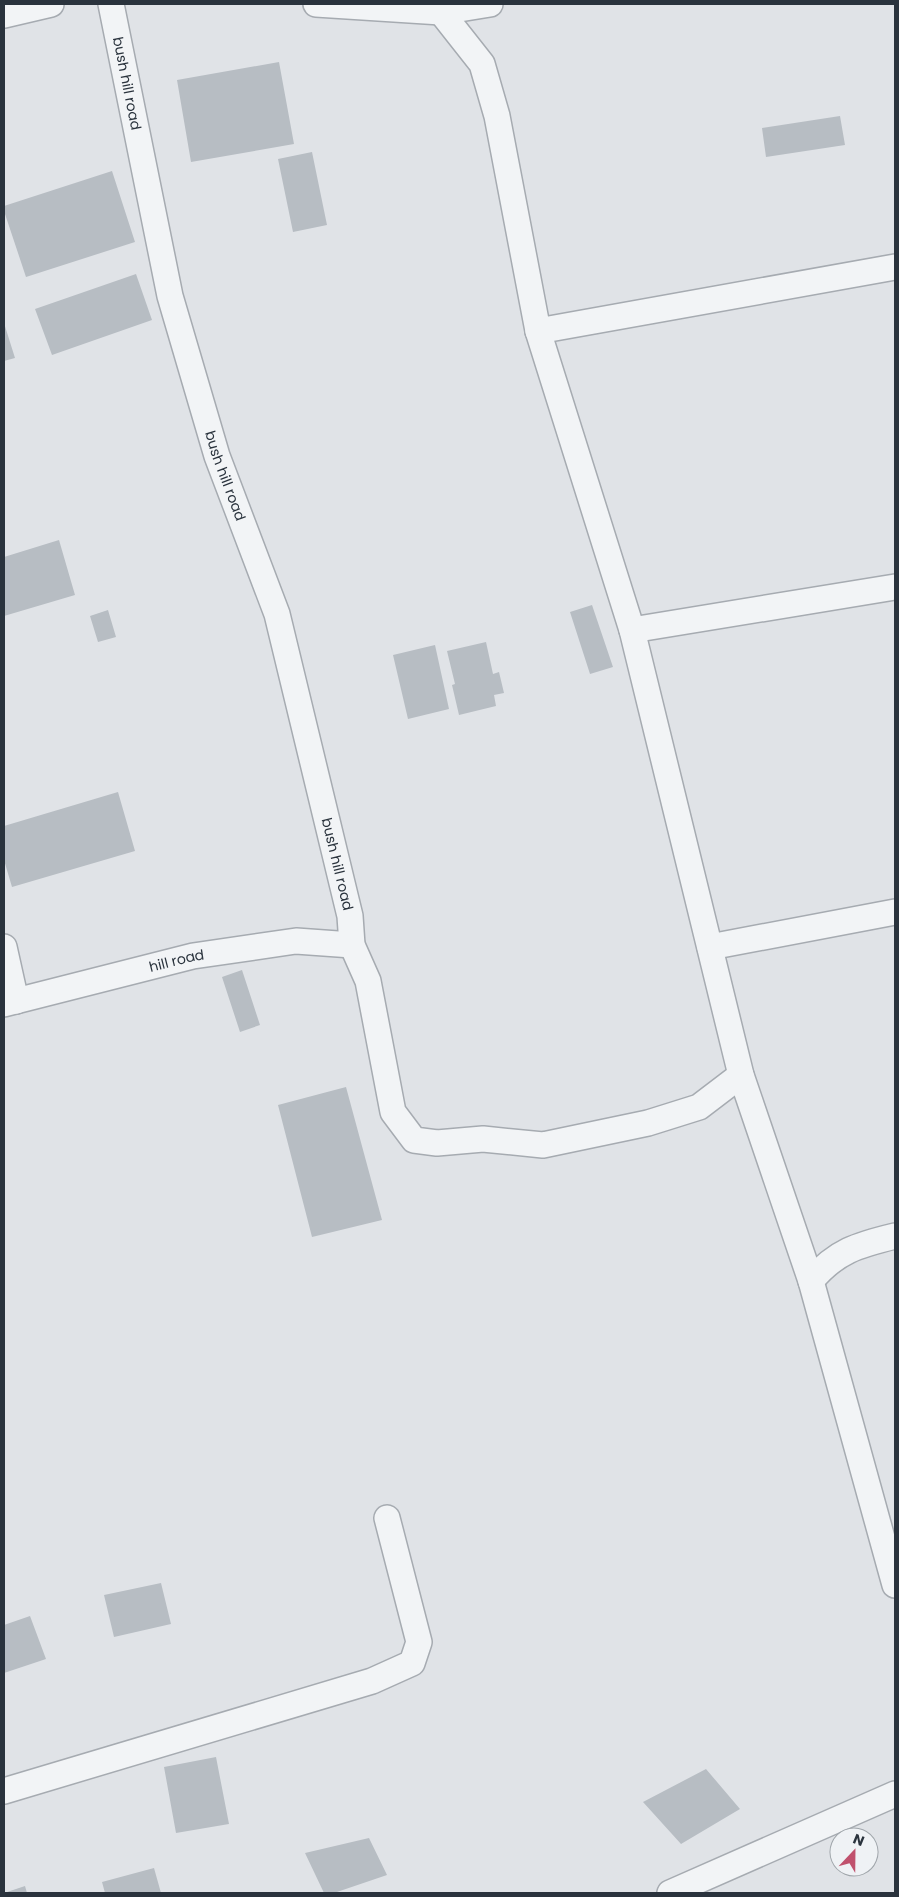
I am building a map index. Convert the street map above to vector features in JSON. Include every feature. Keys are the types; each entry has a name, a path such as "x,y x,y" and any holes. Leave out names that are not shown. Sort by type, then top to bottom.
{"street":[{"path":"4,16 51,4"},
{"name":"bush hill road","path":"111,4 170,296 217,456 277,614 350,916 352,945"},
{"path":"316,4 441,12 490,4"},
{"path":"441,12 482,64 497,116 538,330 632,630 741,1075 811,1281 895,1586"},
{"path":"538,330 895,267"},
{"path":"632,630 895,586"},
{"path":"710,946 895,912"},
{"name":"hill road","path":"10,1003 193,956 296,941 352,945"},
{"path":"352,945 368,981 393,1112 414,1140 437,1143 483,1139 543,1145 648,1123 700,1108 741,1075"},
{"path":"4,947 10,1003"},
{"path":"811,1281 827,1264 842,1254 863,1244 895,1236"},
{"path":"4,1791 372,1681 412,1663 419,1642 387,1518"},
{"path":"670,1893 895,1794"}],"building":[{"path":"279,62 294,144 191,162 177,80"},
{"path":"840,116 845,145 766,157 762,128"},
{"path":"312,152 327,225 293,232 278,159"},
{"path":"112,171 135,242 26,277 4,206"},
{"path":"136,274 152,320 52,355 35,309"},
{"path":"4,323 15,358 4,361"},
{"path":"59,540 75,595 4,616 4,557"},
{"path":"592,605 613,667 590,674 570,612"},
{"path":"108,610 116,637 98,642 90,616"},
{"path":"486,642 493,674 499,672 504,693 494,695 496,706 459,715 452,685 455,684 447,651"},
{"path":"435,645 449,709 408,719 393,655"},
{"path":"118,792 135,851 12,887 4,860 4,826"},
{"path":"242,970 260,1025 240,1032 222,977"},
{"path":"346,1087 382,1220 312,1237 278,1105"},
{"path":"161,1583 171,1624 114,1637 104,1595"},
{"path":"30,1616 46,1659 4,1673 4,1625"},
{"path":"216,1757 229,1824 176,1833 164,1767"},
{"path":"706,1769 740,1809 681,1844 643,1802"},
{"path":"369,1838 387,1875 334,1893 324,1893 305,1853"},
{"path":"154,1868 161,1893 105,1893 102,1882"},
{"path":"25,1886 27,1893 4,1893"}]}
